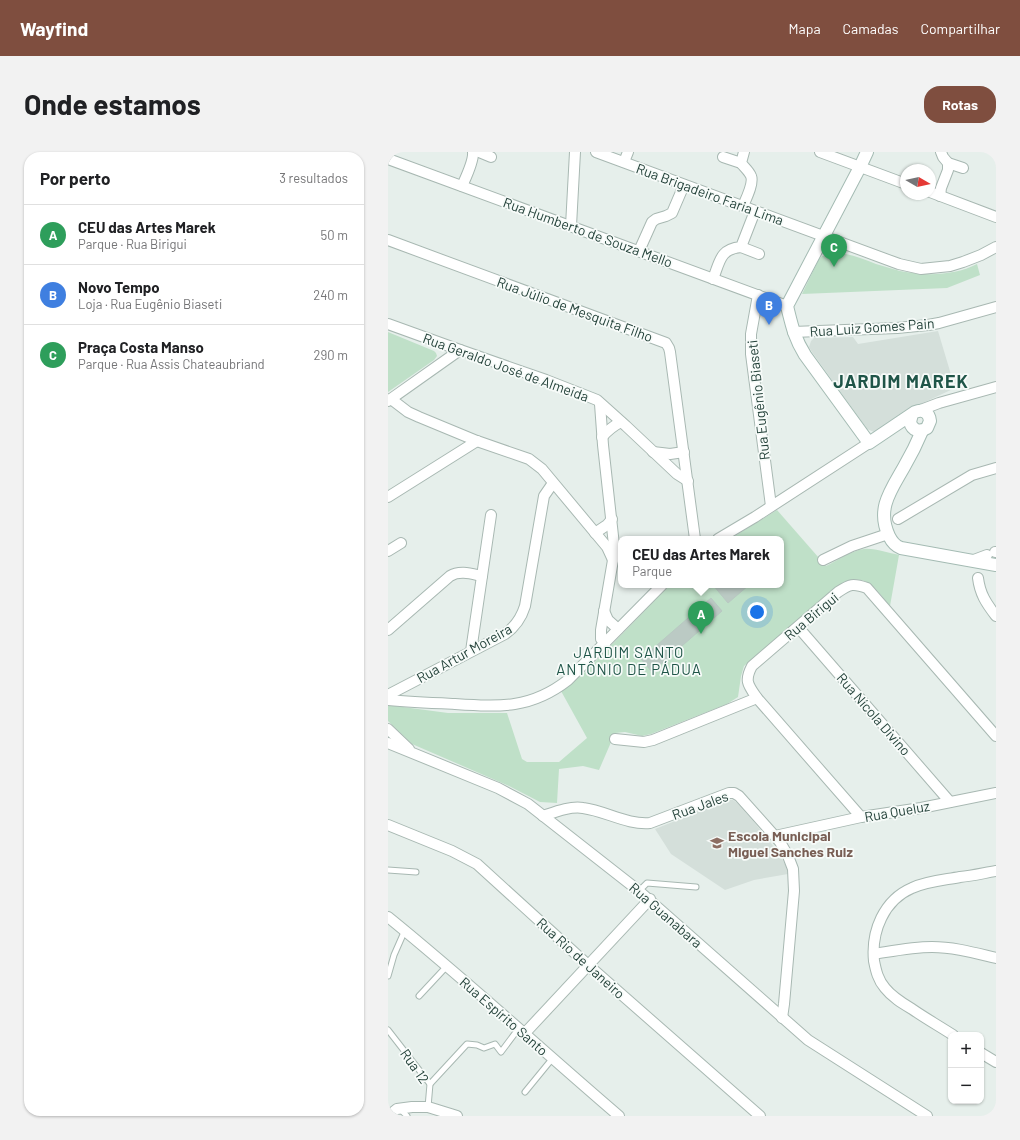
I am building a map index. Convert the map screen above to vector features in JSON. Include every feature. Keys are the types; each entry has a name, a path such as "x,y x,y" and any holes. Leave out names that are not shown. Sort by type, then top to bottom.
{"street":[{"path":"462,186 474,155 473,152"},
{"path":"479,152 491,157"},
{"path":"571,226 574,152"},
{"name":"Rua Brigadeiro Faria Lima","path":"596,152 899,264 921,268 950,266 981,255 996,247"},
{"path":"624,162 628,152"},
{"path":"741,163 744,152"},
{"path":"820,152 900,182"},
{"path":"867,152 787,306 798,344 869,443"},
{"path":"941,152 948,163 963,168"},
{"path":"723,157 741,163 750,173 752,182 743,206"},
{"name":"Rua Humberto de Souza Mello","path":"388,159 787,306"},
{"path":"940,196 941,188 948,170 948,163"},
{"path":"639,251 652,222 672,213 684,184"},
{"path":"936,194 996,217"},
{"path":"741,247 755,211"},
{"name":"Rua Júlio de Mesquita Filho","path":"388,240 666,343 670,352 695,536"},
{"path":"713,279 721,258 732,248 741,247 759,254"},
{"name":"Rua Eugênio Biaseti","path":"758,295 751,334 751,354 771,506"},
{"name":"Rua Luiz Gomes Pain","path":"794,332 897,328 939,324 996,306"},
{"name":"Rua Geraldo José de Almeida","path":"388,324 546,380 592,398 621,422 677,474 688,481"},
{"path":"460,350 389,400 419,417 477,441 529,459 542,469 606,547 613,560"},
{"path":"723,536 869,443 894,425 916,422 940,403 996,387"},
{"path":"916,422 927,428 940,403"},
{"path":"600,404 602,437 614,539 613,560 600,634 601,639 605,644"},
{"path":"602,437 614,425 621,422"},
{"path":"916,422 914,449 888,495 885,504 883,514 885,526 891,540 896,546 901,548 996,565"},
{"path":"388,497 477,441"},
{"path":"653,452 670,454 684,452"},
{"path":"898,519 972,475 996,468"},
{"name":"Rua Artur Moreira","path":"388,695 510,630 518,623 525,606 544,496 552,483"},
{"path":"471,651 491,515"},
{"path":"595,533 607,525 612,519"},
{"path":"823,560 852,546 888,534"},
{"path":"388,551 401,543"},
{"path":"971,561 993,553"},
{"path":"388,630 454,573 460,572 482,576"},
{"path":"978,578 979,588 984,599 996,616"},
{"name":"Rua Birigui","path":"861,817 757,698 747,682 747,676 752,666 846,587 853,584 867,588 996,736"},
{"path":"388,700 510,706 535,699 560,687 577,673 659,588"},
{"path":"604,611 608,620 618,629"},
{"name":"Rua Nícola Divino","path":"798,627 950,802"},
{"path":"616,739 644,742 652,740 757,698"},
{"path":"388,729 412,752"},
{"name":"Rua Guanabara","path":"388,743 510,794 528,804 650,899 813,1044 927,1116"},
{"name":"Rua Jales","path":"543,816 582,807 643,824 650,823 729,793 734,793 744,800 775,836 788,856 793,869 794,891 782,1018"},
{"name":"Rua Queluz","path":"775,836 861,817 922,808 996,793"},
{"name":"Rua Rio de Janeiro","path":"388,825 452,850 477,864 588,965 760,1116"},
{"path":"948,1032 901,1002 885,988 876,971 874,944 877,926 883,914 892,902 912,888 933,882 996,871"},
{"path":"522,1031 588,965 650,899"},
{"name":"Rua Espírito Santo","path":"388,916 619,1116"},
{"path":"874,954 933,947 996,958"},
{"path":"984,1055 996,1062"},
{"path":"388,1116 397,1110 404,1112 412,1107 428,1107 457,1116"}],"lane":[{"path":"388,870 416,872"},
{"path":"639,891 647,883 696,887"},
{"path":"388,976 394,955 405,930"},
{"path":"419,996 447,966"},
{"name":"Rua 12","path":"388,1030 430,1084 428,1107"},
{"path":"430,1084 466,1044 477,1045 484,1048 495,1044 501,1052 522,1031"},
{"path":"525,1092 552,1059"}],"shaded area":[{"path":"938,331 955,388 910,409 874,432 867,429 809,347 814,338 853,337 858,344"},
{"name":"Escola Municipal Miguel Sanches Ruiz","path":"728,800 733,800 737,803 754,822 778,852 786,866 788,874 754,880 725,890 671,854 655,829"}],"green space":[{"path":"835,253 851,255 900,271 919,274 949,273 977,264 980,275 947,288 802,294 819,259 822,256"},
{"path":"388,332 434,351 437,356 434,360 388,392"},
{"path":"777,510 826,566 864,549 877,550 899,555 890,606 875,588 864,581 850,580 842,583 744,666 738,697 727,704 651,734 642,736 625,732 615,733 599,770 583,766 559,769 557,803 540,802 509,786 412,744 388,721 388,705 448,713 507,713 522,759 527,762 559,762 587,738 561,691 584,673 667,588 784,588 784,536 735,536"}],"building":[{"path":"716,588 746,588 728,603"},
{"path":"711,598 722,611 652,672 641,659"}],"place":[{"name":"Praça Costa Manso","path":"834,267"},
{"name":"Novo Tempo","path":"769,325"},
{"name":"CEU das Artes Marek","path":"701,634"},
{"name":"Escola Municipal Miguel Sanches Ruiz","path":"717,843"}],"district":[{"name":"JARDIM MAREK","path":"901,381"},
{"name":"JARDIM SANTO ANTÔNIO DE PÁDUA","path":"629,660"}]}
